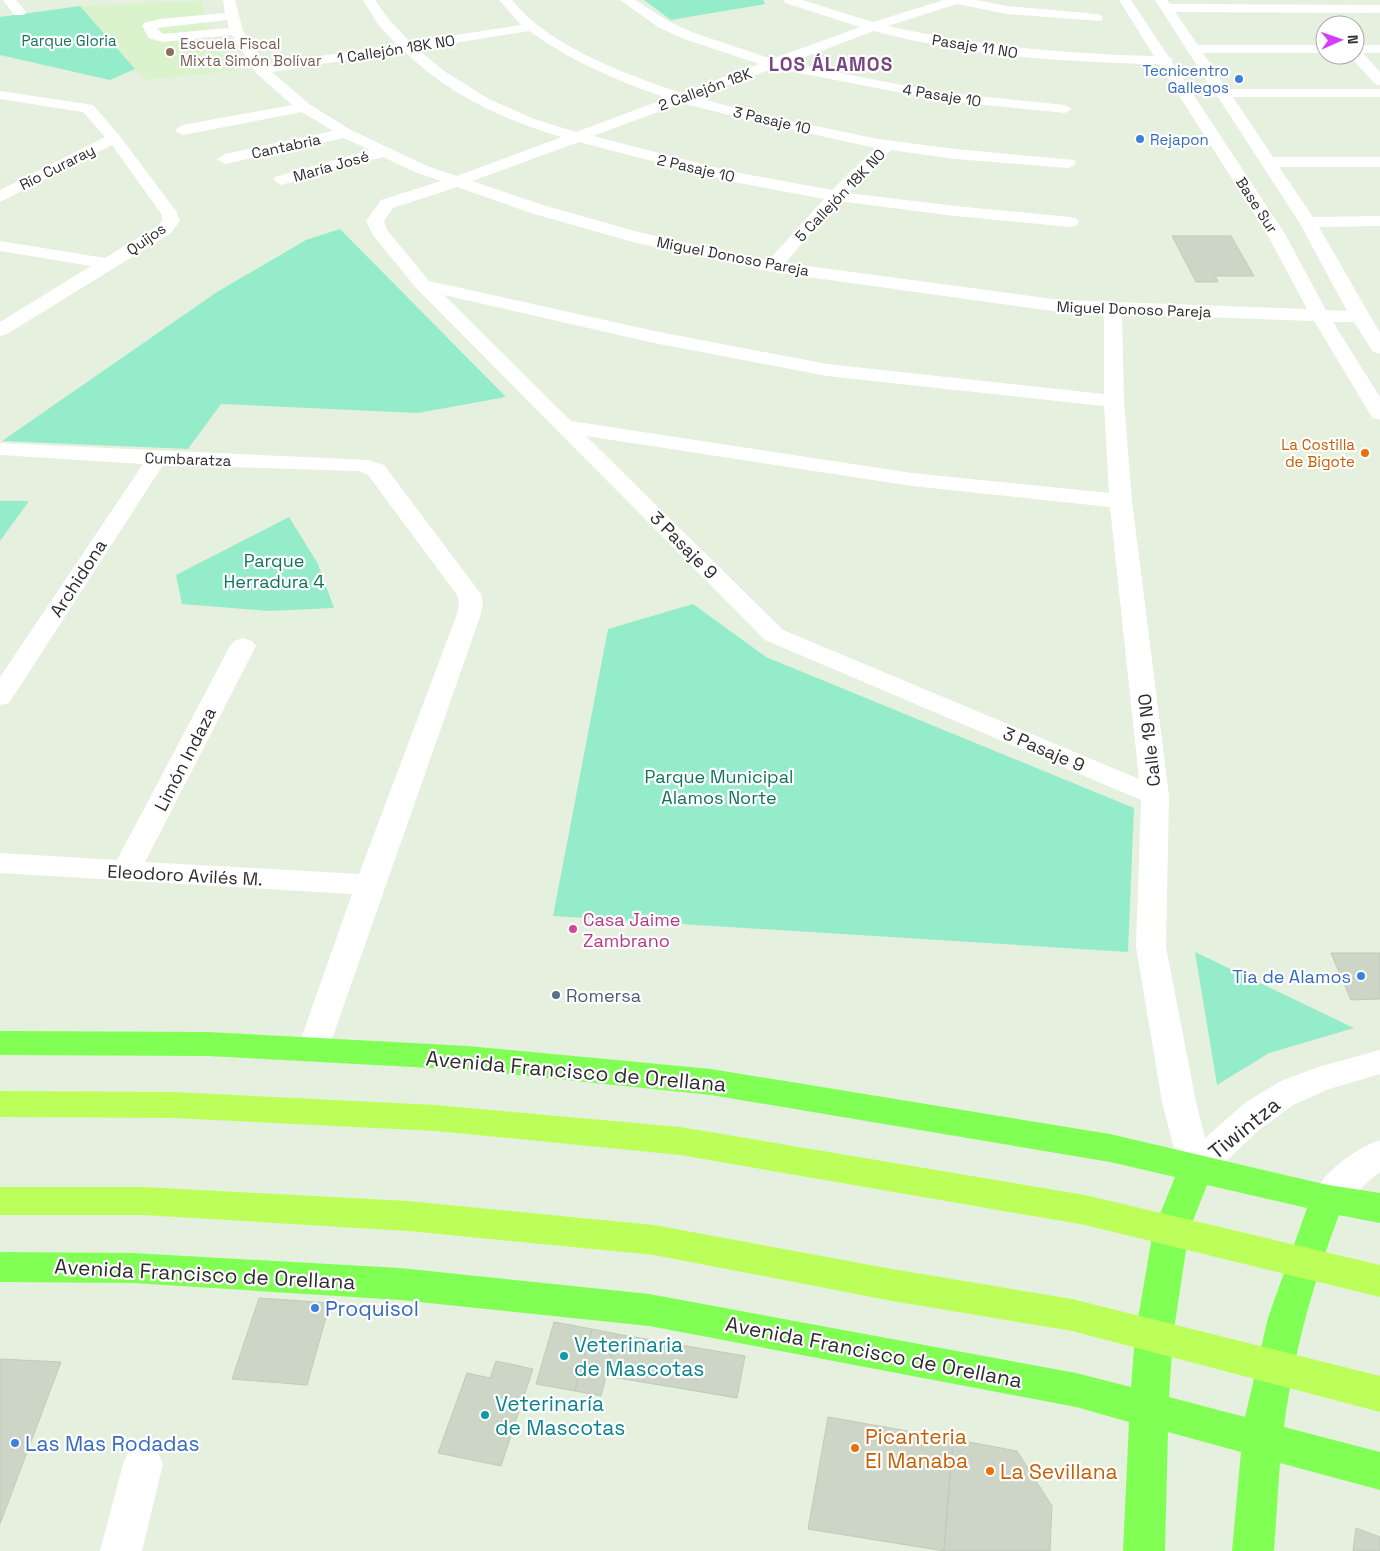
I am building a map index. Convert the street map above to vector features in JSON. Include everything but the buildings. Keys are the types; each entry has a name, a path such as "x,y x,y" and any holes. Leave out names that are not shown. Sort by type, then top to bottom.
{"highway":[{"path":"0,1104 173,1104 436,1118 680,1141 1085,1210 1380,1282"},
{"path":"0,1201 143,1201 408,1216 654,1240 892,1285 1072,1315 1380,1394"}],"main road":[{"name":"Avenida Francisco de Orellana","path":"0,1043 208,1044 468,1058 711,1082 1088,1144 1328,1199 1380,1208"},
{"path":"1144,1551 1149,1409 1154,1336 1171,1231 1196,1168"},
{"path":"1253,1551 1262,1440 1274,1366 1302,1263 1328,1199"},
{"name":"Avenida Francisco de Orellana","path":"0,1267 133,1268 400,1284 649,1310 1076,1390 1380,1471"}],"street":[{"path":"9,0 19,12"},
{"name":"Miguel Donoso Pareja","path":"228,0 234,23 261,70 304,107 346,133 382,152 455,182 540,210 639,238 772,267 1060,306 1360,317"},
{"name":"2 Pasaje 10","path":"369,0 404,47 438,73 488,103 528,121 668,163 834,196 983,215 1070,222"},
{"name":"3 Pasaje 10","path":"505,0 513,13 531,27 571,52 622,77 680,98 764,120 887,145 1068,162"},
{"name":"4 Pasaje 10","path":"626,0 663,24 689,36 773,64 938,96 1065,108"},
{"name":"Pasaje 11 NO","path":"790,0 872,28 944,43 1057,57 1166,60"},
{"path":"957,0 1007,10 1096,18"},
{"name":"2 Callejón 18K","path":"455,182 872,28 957,0"},
{"name":"Base Sur","path":"1125,0 1166,60 1276,234 1320,316 1380,414"},
{"path":"1165,4 1314,9 1380,9"},
{"name":"Base Sur","path":"1165,4 1195,48 1217,73 1228,99 1308,222 1360,317 1380,348"},
{"path":"1314,9 1319,15"},
{"path":"160,23 234,23 162,38 154,35 149,26 160,23"},
{"name":"1 Callejón 18K NO","path":"261,70 531,27"},
{"path":"1195,48 1315,49"},
{"path":"1365,49 1380,49"},
{"path":"1365,64 1380,81"},
{"path":"1189,99 1380,93"},
{"name":"Quijos","path":"0,330 165,229 171,221 170,215 114,138 88,108 2,97"},
{"path":"1228,99 1380,105"},
{"path":"183,130 304,107"},
{"name":"Cantabria","path":"225,158 346,133"},
{"name":"Río Curaray","path":"0,197 114,138"},
{"name":"5 Callejón 18K NO","path":"772,267 834,196 887,145"},
{"name":"María José","path":"281,180 382,152"},
{"path":"1269,162 1380,162"},
{"name":"3 Pasaje 9","path":"455,182 387,204 375,221 379,231 422,284 774,635 1155,796"},
{"path":"1308,222 1380,221"},
{"path":"0,246 108,264"},
{"path":"422,284 644,335 827,370 997,390 1114,401"},
{"name":"Calle 19 NO","path":"1113,308 1114,401 1121,500 1155,796 1152,947 1178,1097 1196,1168"},
{"path":"566,426 795,464 909,480 976,488 1121,500"},
{"name":"Cumbaratza","path":"0,449 157,458 361,464 376,470 464,588 471,602 469,614 370,885"},
{"name":"Archidona","path":"0,697 157,458"},
{"name":"Limón Indaza","path":"126,871 243,646"},
{"name":"Eleodoro Avilés M.","path":"0,863 370,885"},
{"path":"313,1050 370,885"},
{"name":"Tiwintza","path":"1196,1168 1251,1118 1281,1096 1324,1078 1380,1062"},
{"path":"1328,1199 1346,1178 1380,1154"},
{"path":"121,1551 143,1464"}],"shaded area":[{"name":"Escuela Fiscal Mixta Simón Bolívar","path":"202,1 208,34 234,70 144,80 80,6"}],"green space":[{"path":"644,0 763,0 765,4 671,20"},
{"name":"Parque Gloria","path":"80,6 135,69 110,80 0,55 0,17"},
{"path":"340,229 506,397 418,413 221,404 188,449 2,441 217,292 306,240"},
{"path":"0,501 29,501 0,541"},
{"name":"Parque Herradura 4","path":"289,517 318,564 334,608 269,611 182,604 176,575"},
{"name":"Parque Municipal Alamos Norte","path":"693,604 766,657 1134,808 1128,952 553,916 608,629"},
{"path":"1195,952 1354,1028 1269,1053 1217,1085"}],"place":[{"name":"Escuela Fiscal Mixta Simón Bolívar","path":"170,52"},
{"name":"Tecnicentro Gallegos","path":"1239,79"},
{"name":"Rejapon","path":"1140,139"},
{"name":"La Costilla de Bigote","path":"1365,453"},
{"name":"Casa Jaime Zambrano","path":"573,929"},
{"name":"Tia de Alamos","path":"1361,976"},
{"name":"Romersa","path":"556,995"},
{"name":"Proquisol","path":"315,1308"},
{"name":"Veterinaria de Mascotas","path":"564,1356"},
{"name":"Veterinaría de Mascotas","path":"485,1415"},
{"name":"Las Mas Rodadas","path":"15,1443"},
{"name":"Picanteria El Manaba","path":"855,1448"},
{"name":"La Sevillana","path":"990,1471"}],"district":[{"name":"LOS ÁLAMOS","path":"831,64"}]}
